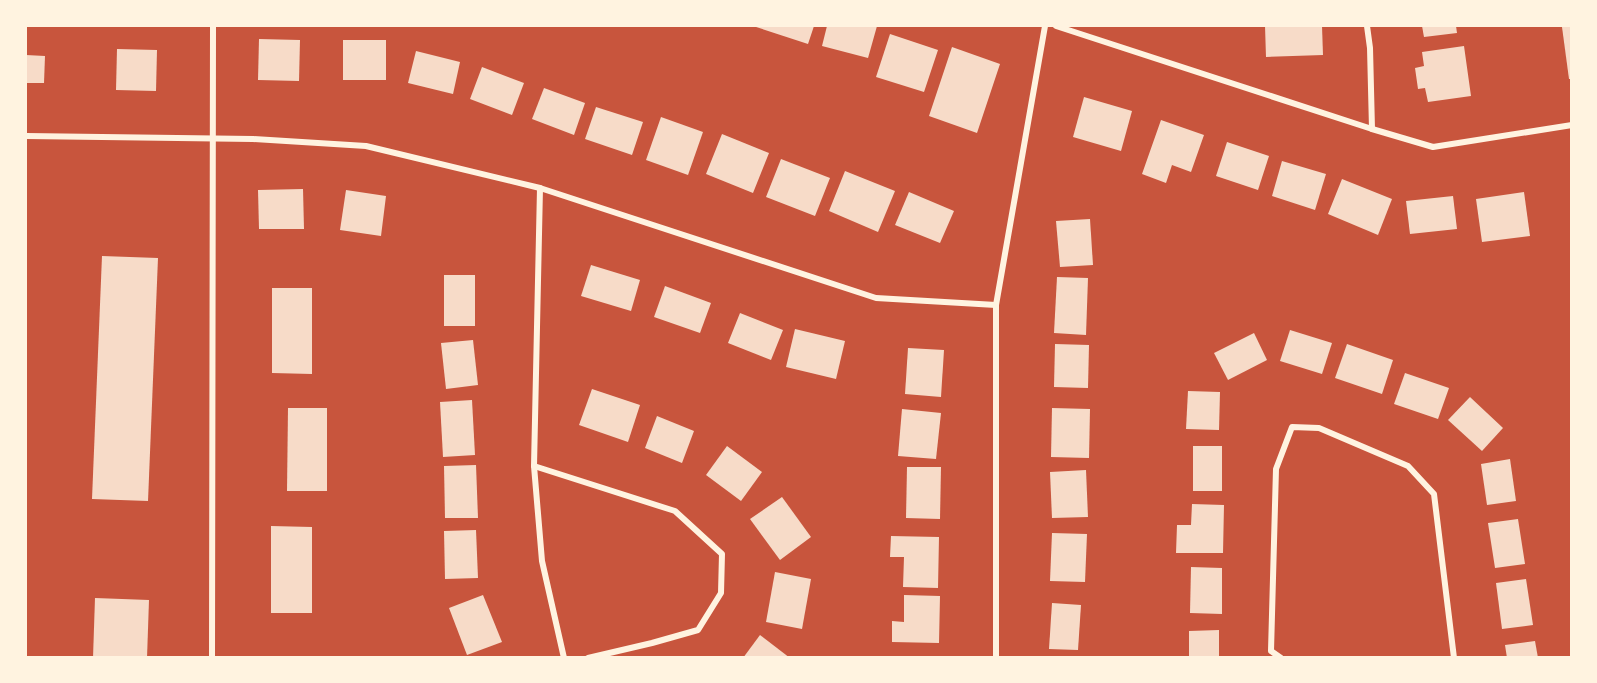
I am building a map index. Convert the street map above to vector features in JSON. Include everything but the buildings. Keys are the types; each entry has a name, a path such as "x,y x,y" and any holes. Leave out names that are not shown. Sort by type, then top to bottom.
{"street":[{"path":"212,657 213,26"},
{"path":"996,657 996,305 1045,26"},
{"path":"1056,26 1433,147 1572,124"},
{"path":"1367,26 1370,48 1372,129"},
{"path":"26,136 253,139 366,146 540,188 876,298 996,305"},
{"path":"540,188 534,466 542,561 564,657"},
{"path":"1281,657 1272,651 1276,469 1292,427 1319,428 1408,466 1434,494 1454,657"},
{"path":"534,466 675,511 722,554 721,593 698,630 588,657"}]}
